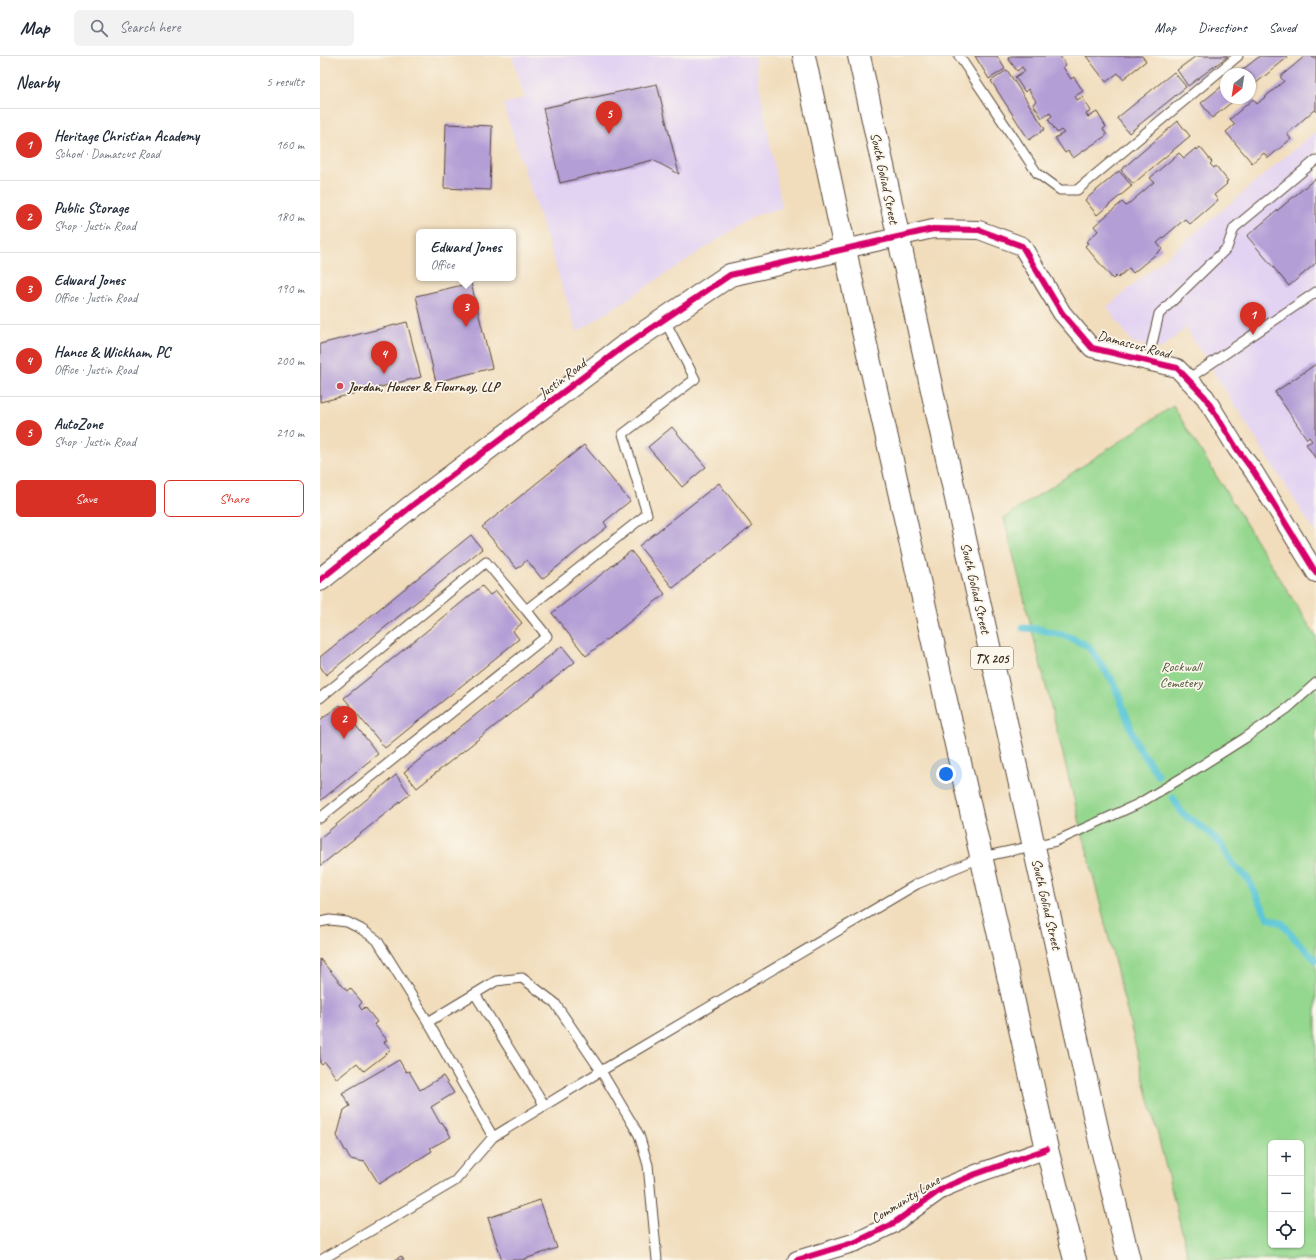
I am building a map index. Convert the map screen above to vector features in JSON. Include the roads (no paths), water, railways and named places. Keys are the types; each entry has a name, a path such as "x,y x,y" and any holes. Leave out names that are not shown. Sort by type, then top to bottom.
{"main road":[{"path":"804,56 845,249 1047,1149 1074,1260"},
{"name":"South Goliad Street","path":"858,56 943,444 1099,1137 1129,1260"},
{"name":"Justin Road","path":"320,580 413,505 623,346 730,275 845,249"}],"street":[{"name":"Damascus Road","path":"845,249 933,229 979,230 1022,246 1062,313 1092,348 1177,368 1205,397 1237,449 1254,472 1316,573"},
{"name":"Community Lane","path":"797,1260 856,1242 892,1225 943,1188 976,1174 1047,1149"}],"lane":[{"path":"959,56 1037,173 1060,190 1077,190 1238,56"},
{"path":"1148,361 1160,314 1227,248 1234,228 1316,160"},
{"path":"1188,379 1316,292"},
{"path":"526,610 647,514 622,434 695,379 664,319"},
{"path":"320,698 486,562 547,636 320,818"},
{"path":"321,1260 455,1180 493,1136 917,884 982,857 1056,841 1138,804 1245,738 1288,708 1316,683"},
{"path":"320,922 330,920 348,922 361,928 377,940 428,1022 493,1136"},
{"path":"428,1022 496,981 522,978 555,1003 601,1071 639,1135 648,1164 657,1260"},
{"path":"475,994 545,1106"}],"waterway":[{"path":"1023,628 1038,629 1067,636 1088,646 1114,683 1137,745 1158,775"},
{"path":"1173,798 1183,814 1205,829 1221,844 1233,864 1248,879 1268,918 1282,923 1316,960"}],"place":[{"name":"AutoZone","path":"609,134"},
{"name":"Edward Jones","path":"466,327"},
{"name":"Heritage Christian Academy","path":"1253,335"},
{"name":"Hance & Wickham, PC","path":"384,374"},
{"name":"Jordan, Houser & Flournoy, LLP","path":"340,386"},
{"name":"Public Storage","path":"344,739"}],"park label":[{"name":"Rockwall Cemetery","path":"1181,674"}]}
